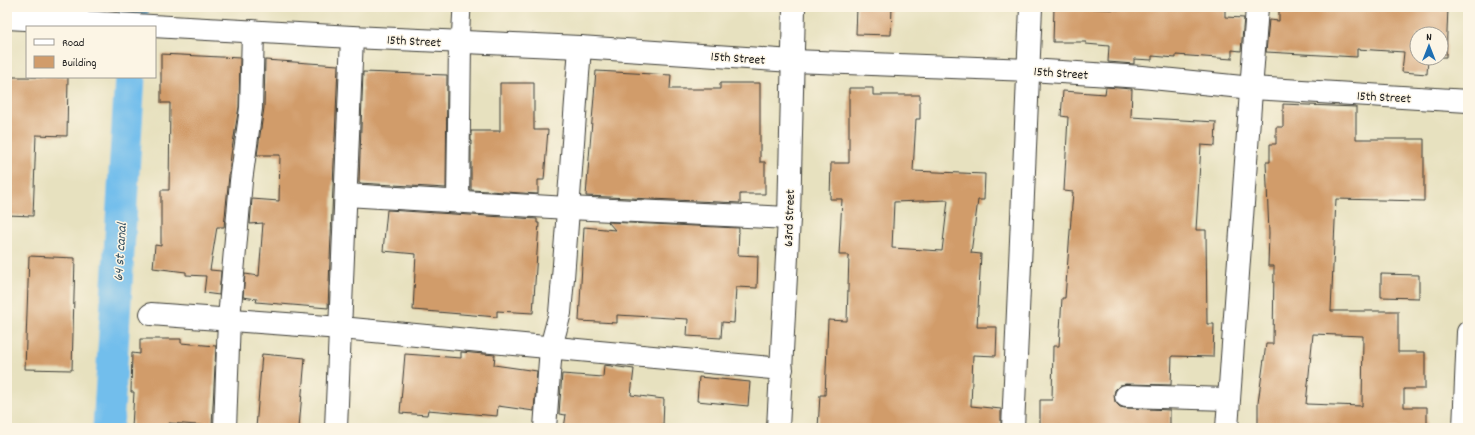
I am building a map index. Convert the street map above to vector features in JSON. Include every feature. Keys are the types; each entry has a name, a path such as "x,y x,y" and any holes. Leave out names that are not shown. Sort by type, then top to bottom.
{"street":[{"name":"63rd Street","path":"778,428 789,218 794,7"},
{"path":"1013,428 1031,7"},
{"path":"1227,428 1257,7"},
{"name":"15th Street","path":"7,18 352,37 580,46 793,61 1029,70 1142,77 1252,88 1468,101"},
{"path":"224,428 229,320 241,181 251,108 253,31"},
{"path":"336,428 352,37"},
{"path":"458,201 460,42"},
{"path":"545,428 551,348 560,313 580,46"},
{"path":"346,195 568,208 789,218"},
{"path":"151,314 341,328 782,369"},
{"path":"1464,428 1468,332"},
{"path":"1126,396 1228,399"}],"lane":[{"path":"460,42 462,7"}],"building":[{"path":"857,7 892,7 891,35 856,34"},
{"path":"1054,7 1124,10 1124,7 1225,7 1225,17 1244,18 1241,51 1232,50 1232,59 1176,55 1176,58 1152,56 1152,60 1134,59 1134,64 1108,62 1109,46 1086,44 1086,42 1053,42"},
{"path":"1279,7 1448,7 1447,26 1409,26 1409,66 1428,66 1427,74 1402,72 1404,52 1357,49 1357,57 1266,52 1269,20 1279,21"},
{"path":"161,54 240,58 239,107 231,155 224,227 217,227 210,270 221,271 219,295 204,293 206,276 186,275 186,272 153,268 155,245 161,246 161,190 169,190 170,103 161,103"},
{"path":"265,60 338,65 328,308 256,302 257,299 243,297 245,274 259,276 263,223 250,224 252,199 279,201 280,155 257,155 264,108"},
{"path":"596,71 671,75 670,89 720,89 720,83 760,83 760,162 765,162 765,194 740,194 740,203 586,196"},
{"path":"363,72 447,75 446,188 359,183"},
{"path":"7,77 68,78 67,136 36,135 33,216 7,215"},
{"path":"500,83 534,83 534,130 548,130 544,180 538,180 538,194 471,190 471,131 500,131"},
{"path":"1106,87 1132,89 1131,117 1216,122 1215,146 1201,145 1196,230 1206,230 1207,324 1214,324 1213,357 1172,356 1171,385 1120,385 1115,390 1114,395 1115,402 1120,407 1170,410 1170,428 1040,425 1040,400 1052,400 1053,346 1059,346 1062,298 1065,298 1073,192 1064,191 1068,117 1061,116 1063,91 1105,94"},
{"path":"849,88 873,88 873,95 920,95 920,119 916,119 913,171 985,174 984,200 978,200 971,253 981,254 977,327 997,327 996,356 973,355 971,406 1001,409 1001,428 818,428 820,395 825,395 828,320 847,321 849,255 839,255 842,199 830,199 831,163 849,163","holes":["948,200 942,251 892,248 894,202"]},
{"path":"1283,104 1356,107 1356,139 1424,139 1424,201 1336,199 1331,311 1398,311 1398,352 1425,352 1425,389 1404,389 1404,407 1427,407 1427,428 1258,427 1258,403 1266,344 1273,344 1274,266 1268,266 1269,233 1266,162 1270,162 1270,144 1276,144 1276,127 1283,127","holes":["1313,334 1363,336 1362,406 1306,404"]},
{"path":"387,210 537,219 537,223 539,223 533,313 497,311 497,317 413,310 416,254 383,251"},
{"path":"608,222 739,228 738,255 758,256 757,288 736,287 734,323 722,322 721,338 687,336 688,319 617,315 617,323 579,321 584,227 615,230"},
{"path":"29,256 75,258 72,370 25,369"},
{"path":"1381,274 1419,275 1419,298 1381,297"},
{"path":"140,339 181,339 181,343 216,346 212,426 169,423 169,428 132,428 134,392 131,392 132,353 140,354"},
{"path":"461,352 495,355 494,365 537,371 534,411 498,406 497,416 428,410 427,415 400,413 405,354 461,358"},
{"path":"262,354 305,358 299,428 256,428"},
{"path":"604,365 634,369 631,395 664,399 663,426 649,426 649,428 564,428 566,415 559,414 562,374 603,377"},
{"path":"699,377 750,382 748,406 697,401"}],"waterway":[{"name":"64 st canal","path":"132,26 133,7"},
{"name":"64 st canal","path":"108,428 130,78"}]}
